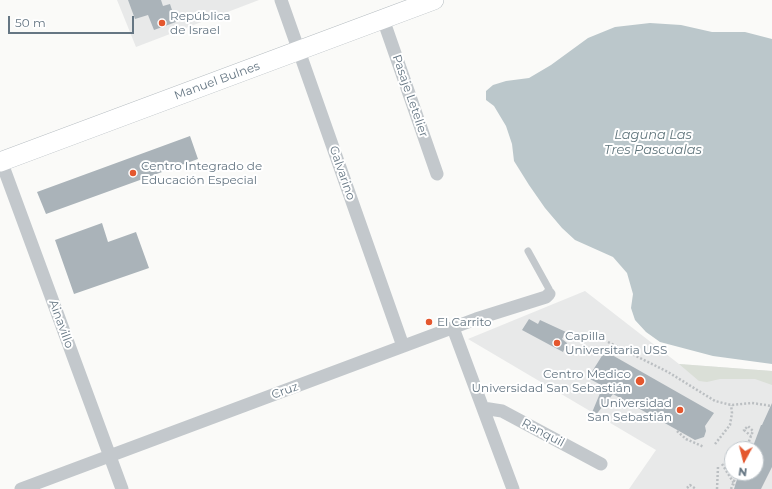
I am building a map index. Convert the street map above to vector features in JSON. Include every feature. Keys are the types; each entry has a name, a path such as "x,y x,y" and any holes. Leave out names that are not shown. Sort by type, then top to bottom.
{"main road":[{"name":"Manuel Bulnes","path":"0,161 434,0"}],"street":[{"name":"Galvarino","path":"281,0 403,346"},
{"name":"Pasaje Letelier","path":"383,19 437,174"},
{"name":"Ainavillo","path":"0,161 122,489"},
{"name":"Cruz","path":"21,489 403,346 546,297 549,294"},
{"path":"453,328 513,489"},
{"name":"Ranquil","path":"483,408 502,411 601,464"}],"lane":[{"path":"528,251 549,289 549,294"}],"path":[{"path":"608,342 668,372 715,401 731,405 752,403 772,406"},
{"path":"715,444 730,425 732,413 731,405"},
{"path":"677,431 686,439 704,447"},
{"path":"749,441 751,436"},
{"path":"722,464 734,484"},
{"path":"717,489 718,467"},
{"path":"731,489 735,481"},
{"path":"687,488 690,485 696,489"}],"shaded area":[{"name":"República de Israel","path":"117,0 259,0 136,47"},
{"name":"Universidad San Sebastián","path":"585,291 679,364 772,371 772,489 629,489 656,450 468,339"},
{"path":"679,364 772,371 772,385 755,379 720,379 707,382 699,381"}],"water":[{"name":"Laguna Las Tres Pascualas","path":"650,23 681,25 712,32 745,32 772,39 772,364 713,356 660,342 646,332 635,320 631,308 633,294 627,273 613,257 575,240 562,228 545,208 514,161 512,144 506,126 494,106 486,100 486,91 493,85 506,81 529,78 551,65 588,38 615,27"}],"building":[{"path":"128,0 161,0 163,6 170,4 176,22 154,30 148,15 135,19"},
{"path":"190,136 198,159 46,214 37,192"},
{"path":"102,223 108,242 136,232 149,268 74,294 55,240"},
{"path":"529,319 538,324 540,320 566,332 562,339 567,343 563,352 522,330"},
{"path":"605,351 714,413 705,426 706,431 704,437 695,440 613,394 594,417 591,415 603,386 588,378"},
{"path":"772,403 772,467 761,489 734,489 736,481 764,481 764,441 755,441"}],"place":[{"name":"República de Israel","path":"162,23"},
{"name":"Centro Integrado de Educación Especial","path":"133,173"},
{"name":"El Carrito","path":"429,322"},
{"name":"Capilla Universitaria USS","path":"557,343"},
{"name":"Centro Medico Universidad San Sebastián","path":"640,381"},
{"name":"Universidad San Sebastián","path":"680,410"}]}
